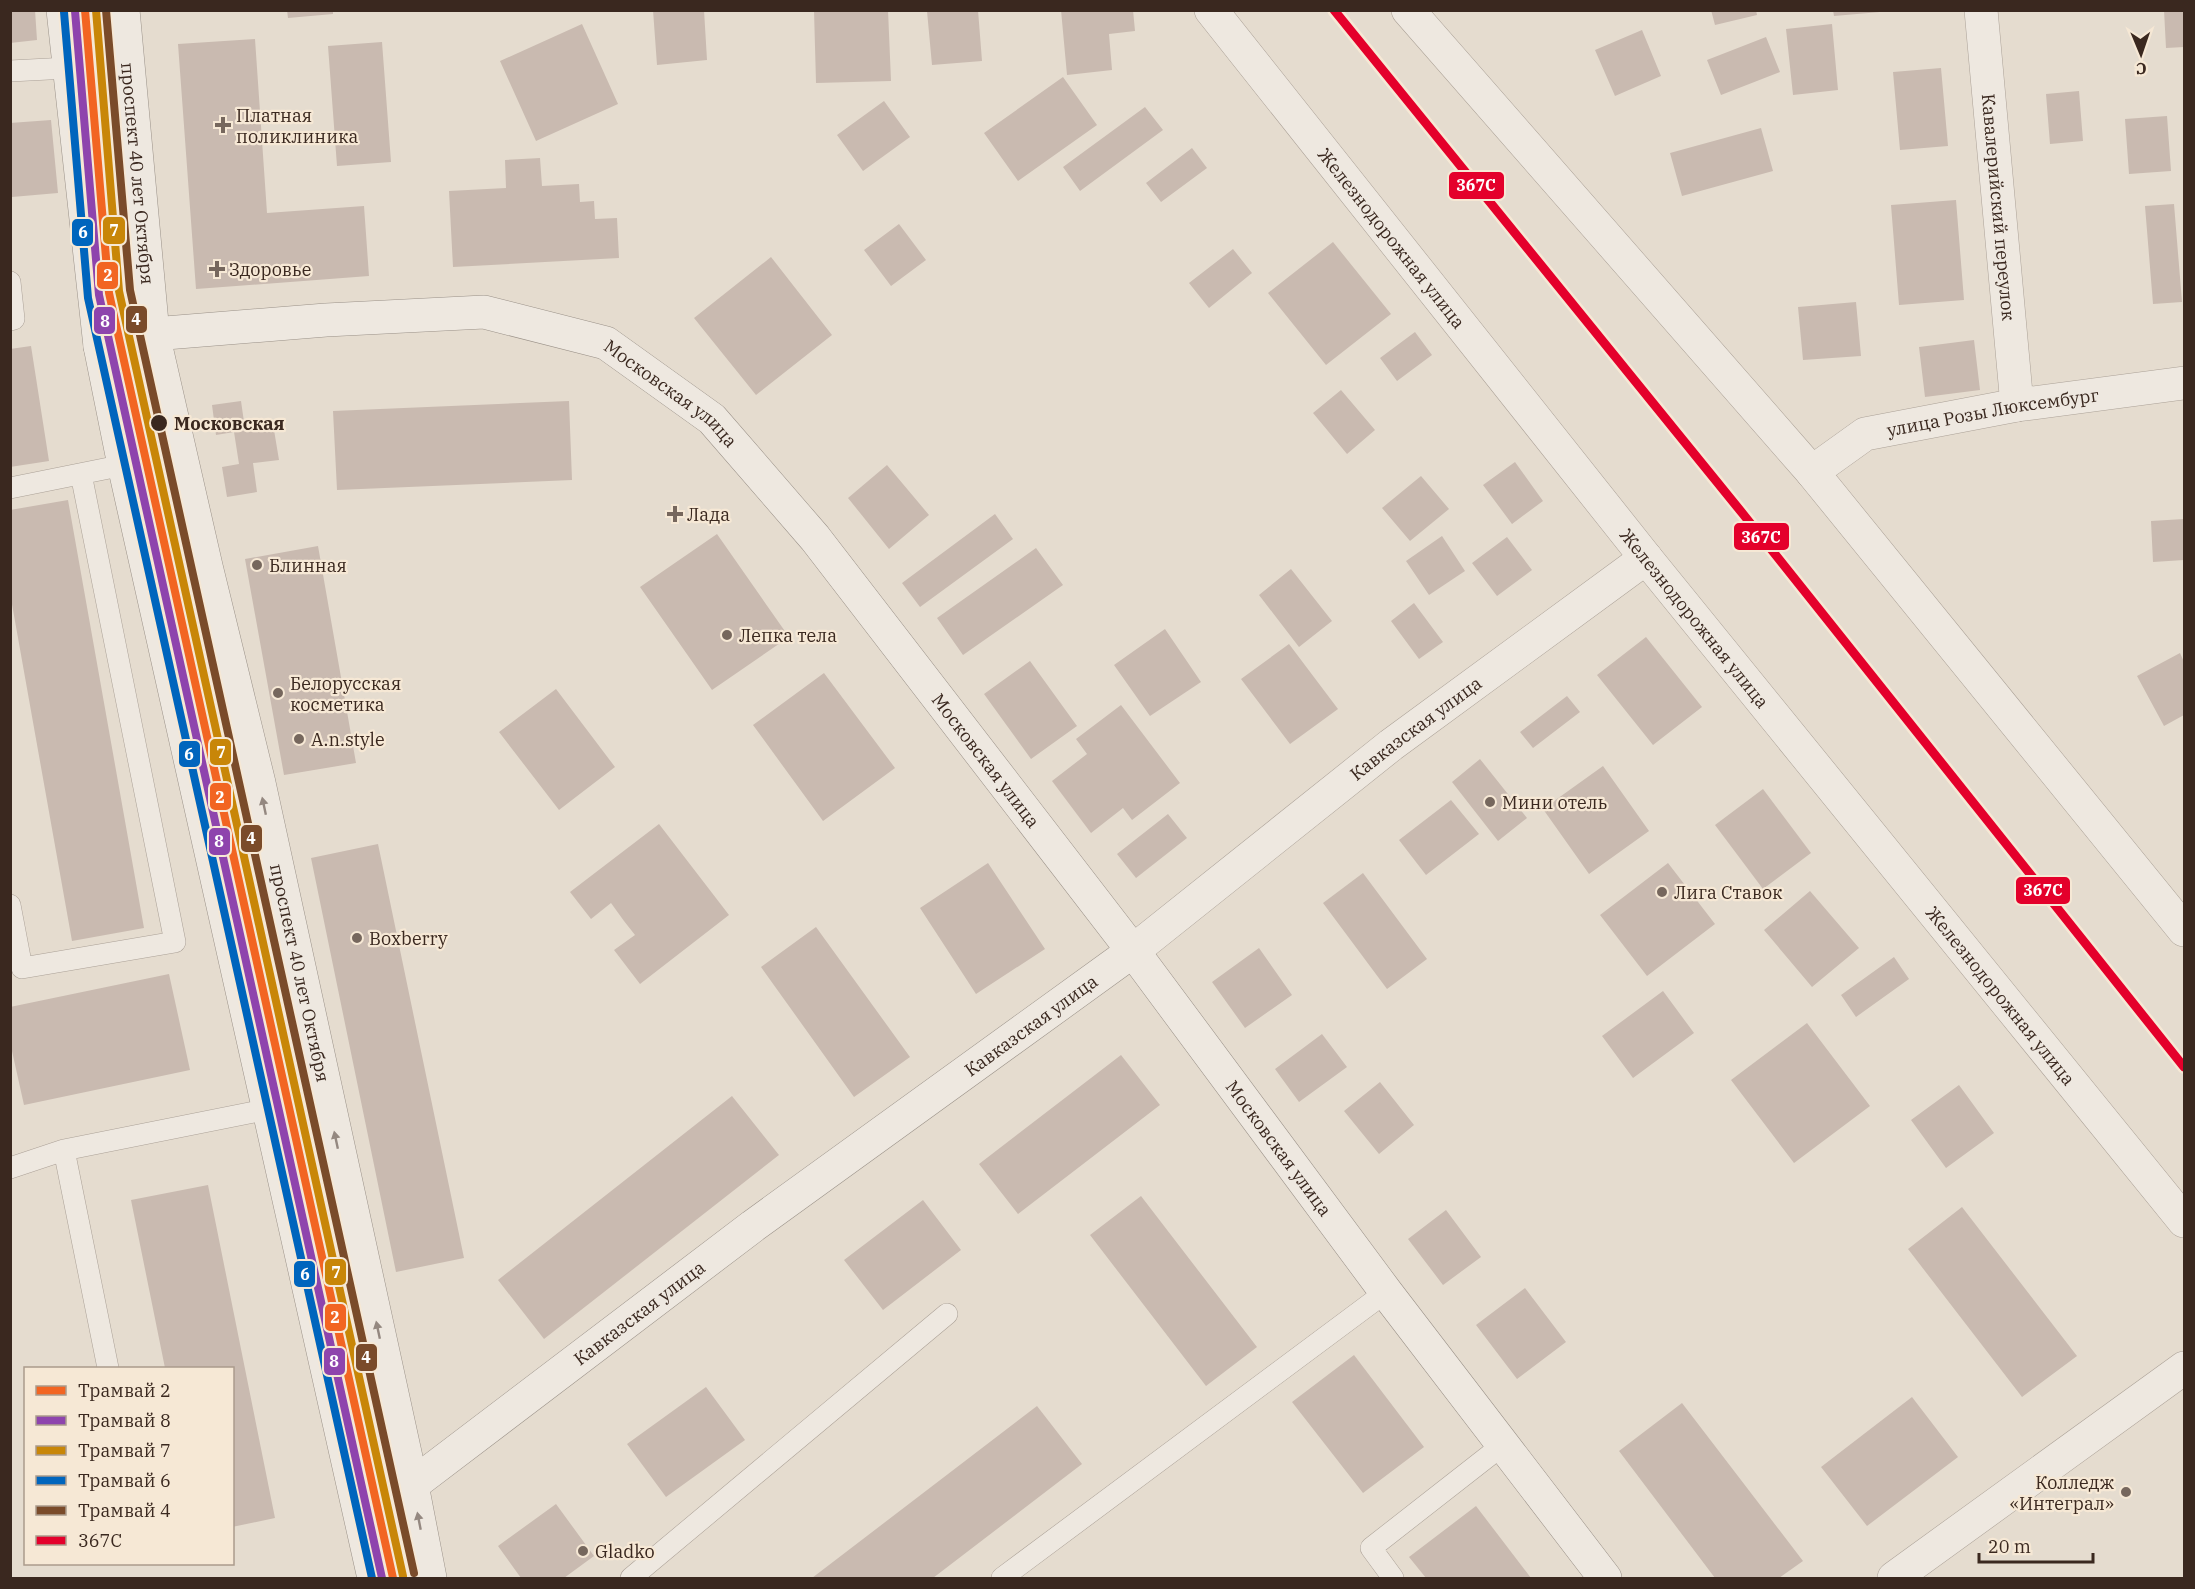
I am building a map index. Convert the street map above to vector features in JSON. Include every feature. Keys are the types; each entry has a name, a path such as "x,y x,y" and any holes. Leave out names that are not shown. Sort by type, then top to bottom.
{"street":[{"path":"63,10 100,346 124,465 374,1578"},
{"name":"проспект 40 лет Октября","path":"123,10 153,334 259,783 412,1485 430,1578"},
{"name":"Железнодорожная улица","path":"1211,10 1646,558 2184,1221"},
{"path":"1407,10 1812,472 2184,930"},
{"name":"Кавалерийский переулок","path":"1981,10 2018,405"},
{"name":"Московская улица","path":"153,334 326,320 484,312 606,343 712,419 815,538 1133,951 1386,1292 1605,1578"},
{"path":"100,346 153,334"},
{"name":"улица Розы Люксембург","path":"1812,472 1865,434 2018,405 2184,383"},
{"name":"Кавказская улица","path":"412,1485 753,1226 1133,951 1391,745 1646,558"},
{"path":"1894,1578 2184,1368"}],"lane":[{"path":"10,71 68,68"},
{"path":"10,282 14,320 10,320"},
{"path":"10,489 124,465"},
{"path":"10,905 22,968 175,942 81,474"},
{"path":"10,1168 64,1150 269,1110"},
{"path":"64,1150 108,1367"},
{"path":"1002,1578 1386,1292"},
{"path":"631,1578 947,1314"},
{"path":"1393,1578 1371,1548 1504,1444"}],"building":[{"path":"10,10 35,10 37,40 10,43"},
{"path":"287,10 333,10 333,14 288,18"},
{"path":"653,10 704,10 707,60 657,65"},
{"path":"814,10 888,10 891,81 816,83"},
{"path":"978,10 982,61 932,65 927,11"},
{"path":"1061,10 1133,10 1135,31 1109,34 1112,70 1067,75"},
{"path":"1711,10 1756,10 1757,15 1715,25"},
{"path":"1833,10 1880,10 1880,12 1834,16"},
{"path":"2164,10 2184,10 2184,47 2166,48"},
{"path":"582,24 618,104 536,141 500,61"},
{"path":"1832,24 1838,90 1793,95 1786,29"},
{"path":"1642,30 1661,76 1615,96 1595,50"},
{"path":"1766,37 1780,72 1721,95 1707,60"},
{"name":"Платная поликлиника","path":"255,39 267,213 364,206 369,276 196,289 178,44"},
{"path":"382,42 391,162 337,166 328,46"},
{"path":"1941,68 1948,146 1900,150 1893,72"},
{"path":"1063,77 1097,125 1018,181 984,133"},
{"path":"2079,91 2083,141 2050,144 2046,94"},
{"path":"884,101 910,137 863,171 837,135"},
{"path":"1145,107 1163,130 1080,191 1063,167"},
{"path":"2167,116 2171,171 2129,174 2125,119"},
{"path":"51,120 58,193 12,197 10,123"},
{"path":"1761,128 1773,171 1682,196 1670,153"},
{"path":"1192,148 1207,168 1161,202 1146,183"},
{"path":"540,158 542,186 579,184 580,202 594,201 595,219 617,218 619,258 453,267 449,191 506,188 505,160"},
{"path":"1956,200 1964,300 1899,305 1891,205"},
{"path":"2174,204 2182,302 2153,304 2145,206"},
{"path":"899,224 926,260 891,286 864,250"},
{"path":"1333,242 1391,314 1326,365 1268,293"},
{"path":"1233,249 1252,273 1209,308 1189,283"},
{"path":"771,257 832,335 756,395 694,318"},
{"path":"1856,302 1861,356 1803,360 1798,307"},
{"path":"1415,332 1432,355 1397,381 1380,358"},
{"path":"1974,340 1980,390 1925,397 1919,347"},
{"path":"31,346 49,461 10,467 10,349"},
{"path":"1341,390 1375,430 1347,454 1313,413"},
{"path":"241,401 245,429 273,424 279,460 253,463 257,492 227,497 222,467 239,464 234,432 216,435 212,405"},
{"path":"569,401 572,480 337,490 333,411"},
{"path":"1515,462 1543,501 1512,524 1483,485"},
{"path":"887,465 929,515 889,549 848,498"},
{"path":"1421,476 1449,509 1410,541 1382,508"},
{"path":"68,500 144,928 72,941 10,593 10,510"},
{"path":"995,514 1013,539 920,607 902,583"},
{"path":"2184,519 2184,560 2153,562 2151,521"},
{"path":"717,534 789,637 712,690 640,587"},
{"path":"1442,536 1465,571 1429,595 1406,561"},
{"path":"1507,537 1532,570 1497,596 1472,563"},
{"path":"318,546 356,763 284,775 245,559"},
{"path":"1036,548 1063,585 963,655 937,618"},
{"path":"1291,569 1332,621 1299,647 1259,595"},
{"path":"1414,603 1443,642 1419,659 1391,621"},
{"path":"1165,629 1201,682 1150,716 1114,665"},
{"path":"1646,637 1702,707 1653,745 1597,675"},
{"path":"1289,644 1338,709 1290,744 1241,679"},
{"path":"2180,653 2184,662 2184,715 2164,726 2137,676"},
{"path":"1030,661 1077,726 1031,759 984,694"},
{"path":"824,673 895,768 823,821 753,725"},
{"path":"556,689 615,767 559,810 499,732"},
{"path":"1567,696 1580,712 1533,748 1520,732"},
{"path":"1121,705 1180,783 1132,820 1123,808 1091,833 1052,781 1087,754 1076,739"},
{"path":"1480,759 1527,818 1498,841 1452,782"},
{"path":"1603,766 1649,831 1589,874 1543,809"},
{"path":"1763,789 1811,853 1763,889 1715,825"},
{"path":"1451,800 1479,834 1426,875 1399,840"},
{"path":"1168,814 1187,838 1136,878 1117,854"},
{"path":"659,824 729,915 640,984 614,950 635,935 611,903 591,919 570,892"},
{"path":"378,844 464,1258 396,1272 311,858"},
{"path":"988,863 1045,949 976,994 920,908"},
{"path":"1668,863 1715,924 1647,976 1600,915"},
{"path":"1363,873 1427,959 1387,989 1323,903"},
{"path":"1810,891 1859,948 1812,987 1764,930"},
{"path":"816,927 910,1057 854,1097 761,967"},
{"path":"1259,948 1292,995 1245,1028 1212,982"},
{"path":"1894,957 1909,979 1856,1017 1841,995"},
{"path":"169,974 190,1070 24,1105 10,1042 10,1007"},
{"path":"1663,991 1694,1033 1633,1078 1602,1036"},
{"path":"1807,1023 1870,1106 1794,1163 1731,1080"},
{"path":"1322,1034 1347,1067 1299,1102 1275,1069"},
{"path":"1121,1055 1160,1105 1018,1214 979,1164"},
{"path":"1380,1082 1414,1125 1379,1154 1344,1111"},
{"path":"1959,1085 1994,1133 1946,1168 1911,1120"},
{"path":"732,1096 779,1155 544,1339 498,1280"},
{"path":"208,1185 275,1518 234,1527 234,1367 165,1367 131,1200"},
{"path":"1141,1196 1257,1347 1206,1386 1090,1235"},
{"path":"923,1200 961,1250 883,1310 844,1260"},
{"path":"1962,1207 2077,1356 2022,1397 1908,1249"},
{"path":"1446,1210 1481,1257 1443,1285 1408,1239"},
{"path":"1525,1288 1566,1342 1517,1379 1476,1325"},
{"path":"1354,1355 1424,1447 1363,1493 1292,1402"},
{"path":"706,1387 745,1440 666,1497 627,1444"},
{"path":"1912,1397 1958,1457 1867,1526 1821,1467"},
{"path":"1682,1403 1803,1561 1779,1578 1715,1578 1619,1451"},
{"path":"1037,1406 1082,1464 933,1578 812,1578"},
{"path":"556,1504 594,1556 564,1578 521,1578 498,1546"},
{"path":"1476,1506 1531,1578 1426,1578 1409,1557"}],"tram line":[{"name":"2","path":"85,10 109,293 393,1578"},
{"name":"7","path":"96,10 119,291 403,1576"},
{"name":"4","path":"106,10 130,290 414,1573"},
{"name":"8","path":"75,11 99,295 382,1578"},
{"name":"6","path":"64,12 88,298 372,1578"}],"transit line":[{"name":"367С","path":"1334,10 1743,514 2184,1067"}],"place":[{"name":"Платная поликлиника","path":"223,125"},
{"name":"Здоровье","path":"217,269"},
{"name":"Московская","path":"159,423"},
{"name":"Лада","path":"675,514"},
{"name":"Блинная","path":"257,565"},
{"name":"Лепка тела","path":"727,635"},
{"name":"Белорусская косметика","path":"278,693"},
{"name":"A.n.style","path":"299,739"},
{"name":"Мини отель","path":"1490,802"},
{"name":"Лига Ставок","path":"1662,892"},
{"name":"Boxberry","path":"357,938"},
{"name":"Колледж «Интеграл»","path":"2126,1492"},
{"name":"Gladko","path":"583,1551"}]}
